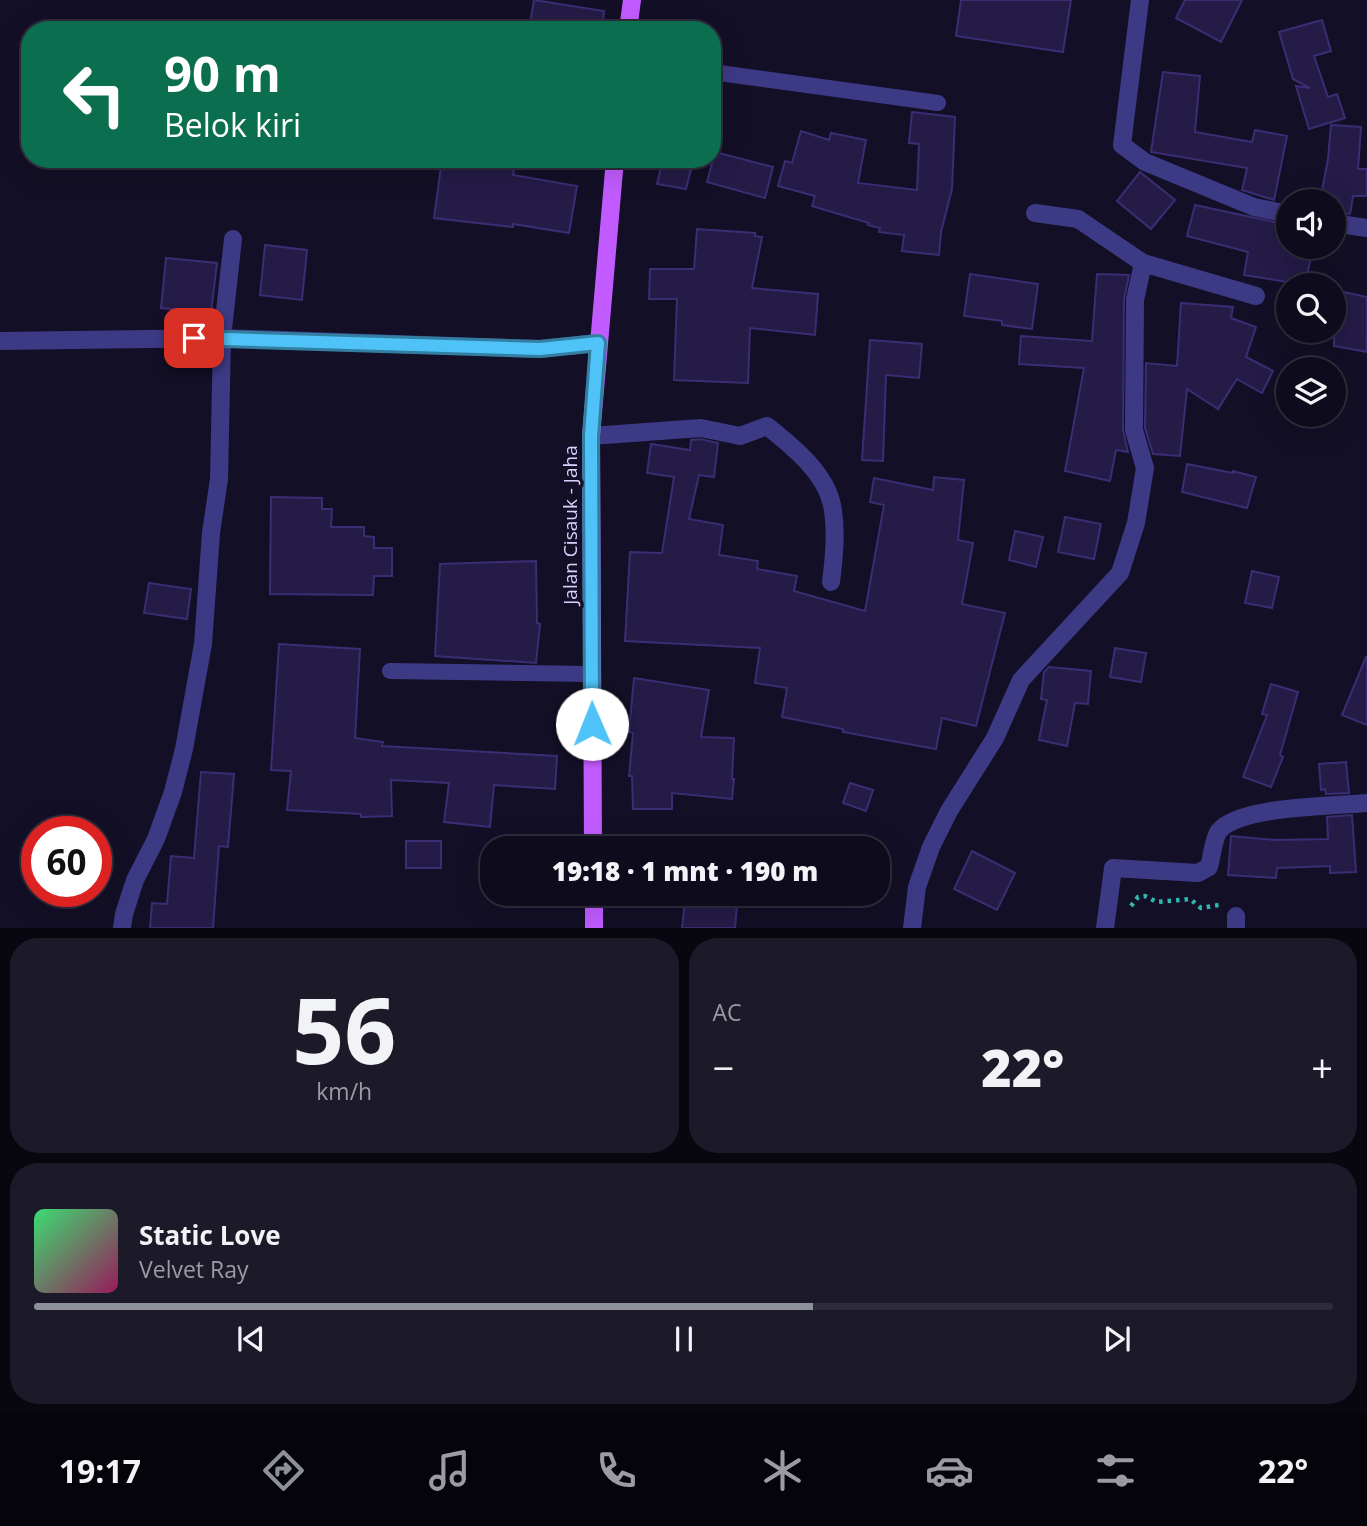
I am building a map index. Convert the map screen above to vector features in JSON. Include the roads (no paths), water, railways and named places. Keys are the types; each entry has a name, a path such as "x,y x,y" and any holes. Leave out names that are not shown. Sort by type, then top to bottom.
{"main road":[{"path":"629,21 632,0"},
{"name":"Jalan Cisauk - Jaha","path":"593,836 591,436 614,168"},
{"path":"594,906 594,928"}],"street":[{"path":"1140,0 1122,145 1145,162 1254,206 1276,211"},
{"path":"1034,213 1078,219 1143,263 1256,296"},
{"path":"1346,225 1367,228"},
{"path":"122,928 135,880 156,839 173,792 184,749 202,644 211,533 219,479 222,338 233,239"},
{"path":"912,927 917,887 931,847 949,811 995,738 1021,680 1120,573 1136,523 1145,468 1134,430 1135,300 1143,263"},
{"path":"0,341 222,338 540,349 598,343"},
{"path":"591,436 701,428 740,436 767,426 794,448 826,490 833,517 835,554 831,582"},
{"path":"1105,928 1113,868 1198,873 1209,867 1218,832 1233,820 1265,812 1367,803"}],"lane":[{"path":"721,73 938,103"},
{"path":"390,671 591,674"}]}
